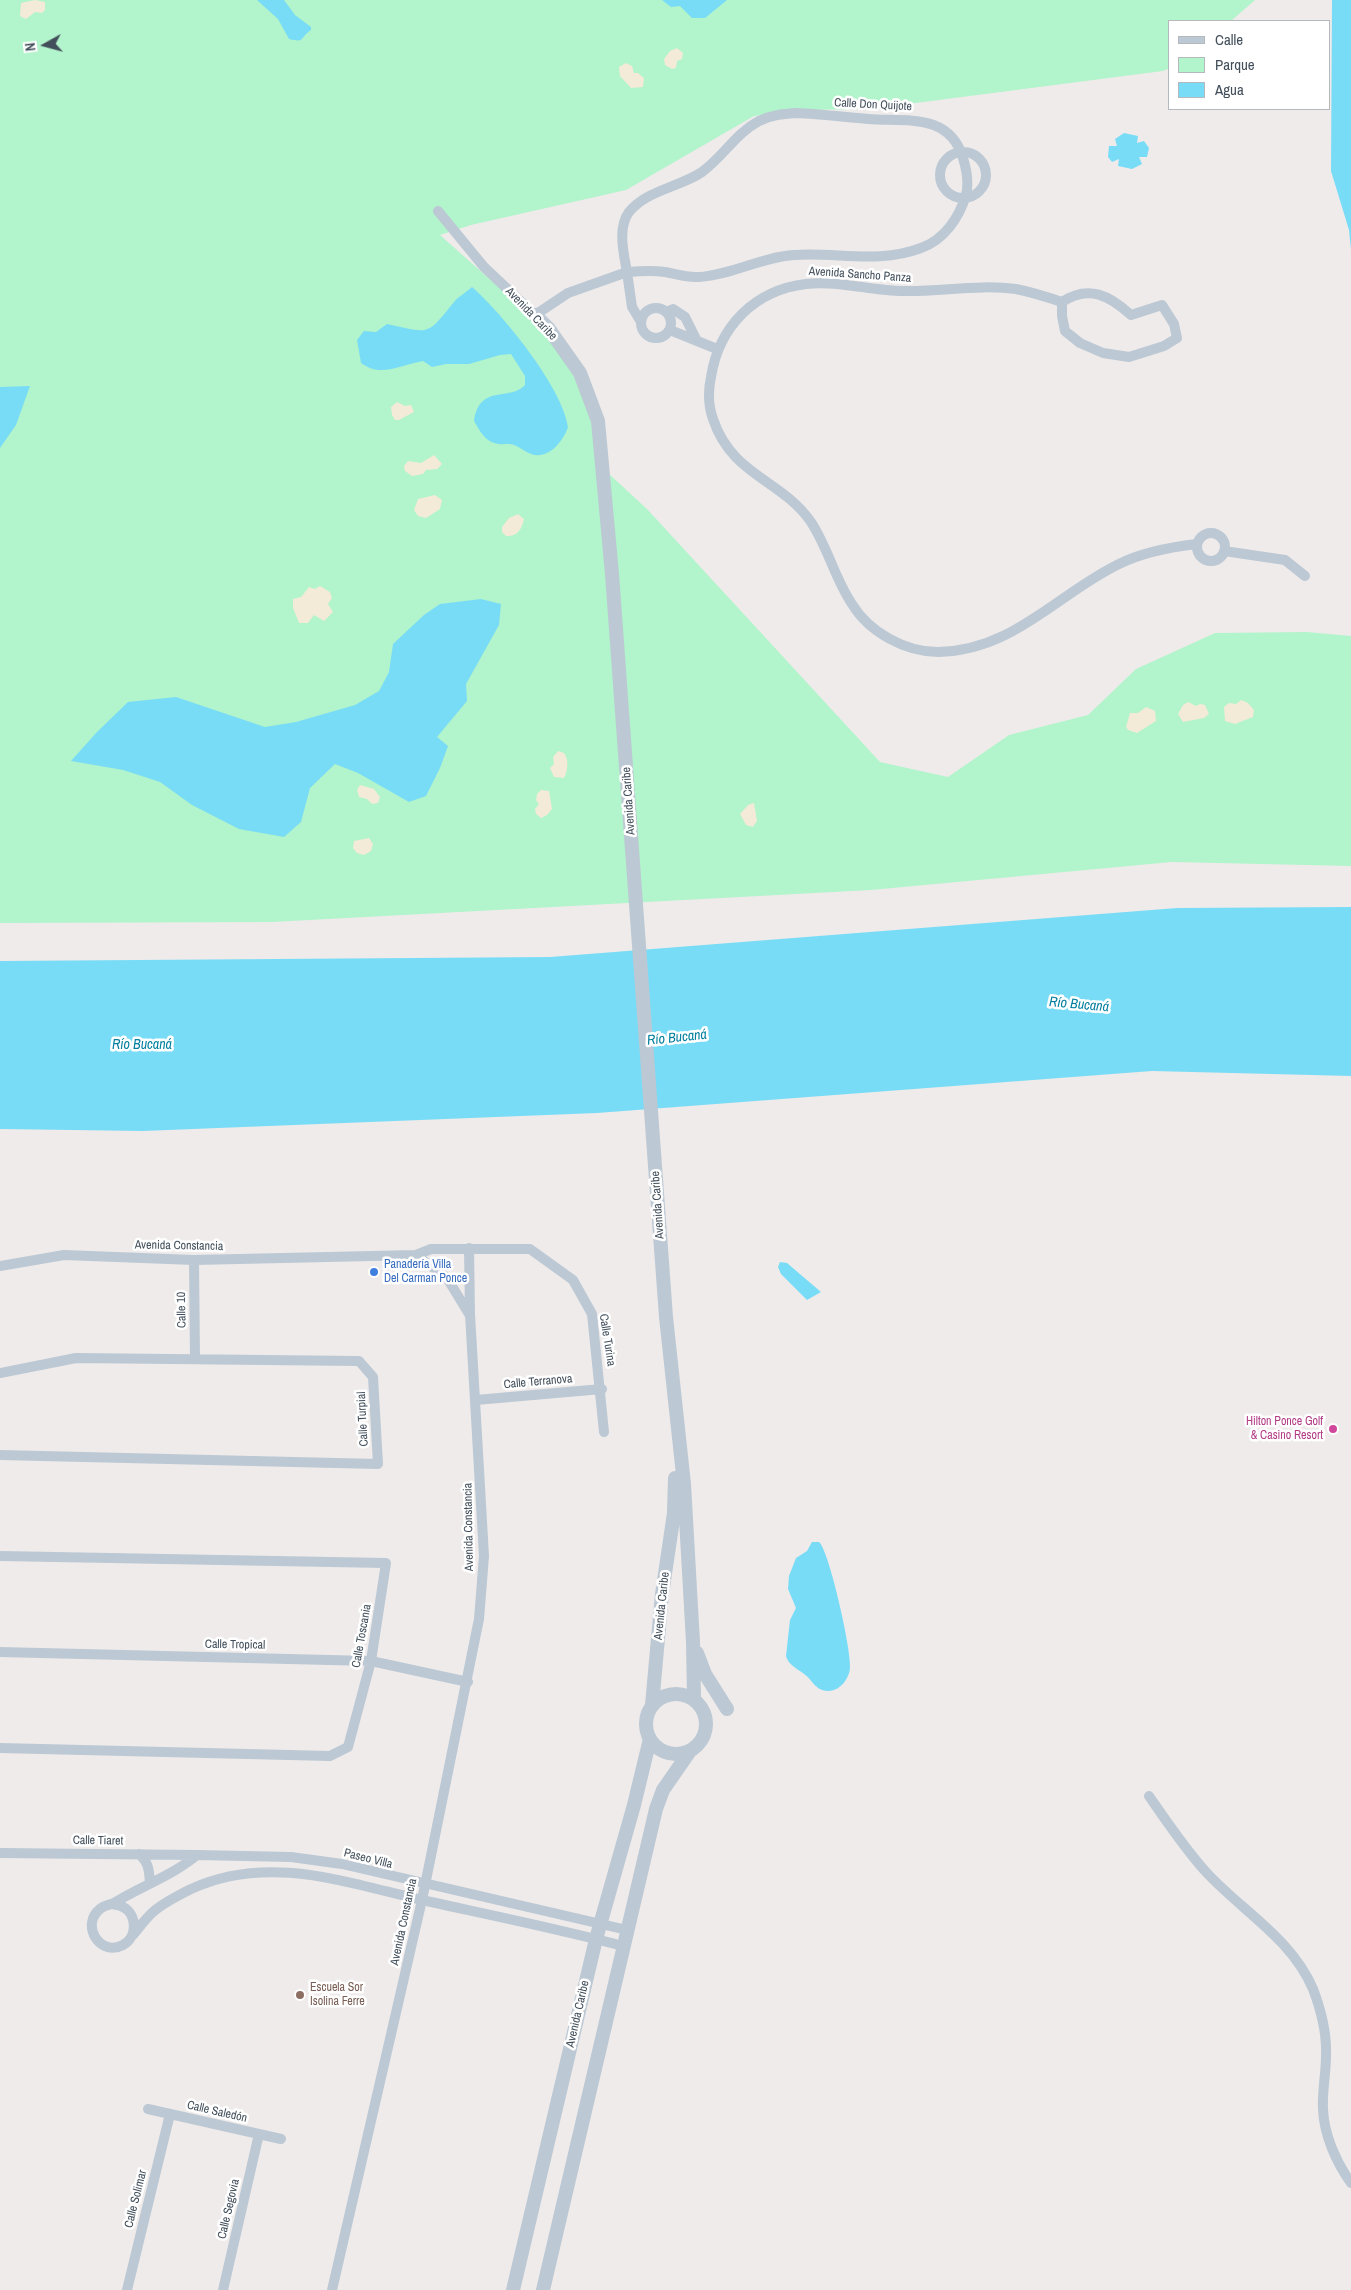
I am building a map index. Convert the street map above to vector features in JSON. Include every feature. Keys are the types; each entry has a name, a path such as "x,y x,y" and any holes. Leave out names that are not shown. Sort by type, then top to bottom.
{"street":[{"name":"Calle Don Quijote","path":"535,315 568,293 628,272 654,271 698,277 728,272 782,256 813,254 864,258 900,254 922,248 940,238 954,220 965,198 968,175 962,152 943,129 920,120 882,120 796,113 768,118 746,130 716,161 701,172 645,198 629,212 624,224 623,246 628,272 632,307 641,322"},
{"path":"962,152 969,153 982,162 986,176 981,190 976,195 965,198 948,193 941,180 941,173 948,159 962,152"},
{"name":"Avenida Caribe","path":"438,211 484,267 549,329 580,373 598,421 612,574 658,1209 679,1448 684,1484 693,1642 694,1698"},
{"name":"Avenida Sancho Panza","path":"1062,302 1016,289 893,291 810,283 775,290 758,299 736,320 716,349 709,388 712,417 725,446 747,470 784,495 808,518 822,538 851,604 873,627 906,646 939,652 998,639 1026,625 1068,594 1120,563 1173,547 1197,544"},
{"path":"1077,294 1101,295 1117,303 1131,315 1162,305 1174,324 1177,338 1164,346 1129,356 1103,353 1080,343 1065,331 1062,302 1077,294"},
{"path":"658,308 666,312 671,320 670,330 662,337 652,338 644,332 641,322 648,310 658,308"},
{"path":"666,312 673,309 681,313 697,342"},
{"path":"670,330 716,349"},
{"path":"1214,533 1222,538 1224,550 1219,558 1206,560 1198,554 1197,544 1205,534 1214,533"},
{"path":"1224,550 1285,560 1305,576"},
{"name":"Avenida Constancia","path":"0,1266 64,1255 194,1260 416,1255 431,1249 469,1248 470,1314 484,1556 479,1619 468,1682 422,1900 332,2290"},
{"name":"Calle Turina","path":"469,1248 530,1250 572,1280 592,1314 602,1389 604,1432"},
{"path":"416,1255 447,1278 470,1314"},
{"name":"Calle 10","path":"194,1260 196,1359"},
{"name":"Calle Turpial","path":"0,1373 76,1358 359,1361 373,1377 378,1464 0,1455"},
{"name":"Calle Terranova","path":"476,1400 602,1389"},
{"name":"Avenida Caribe","path":"652,1705 662,1594 674,1513 679,1448"},
{"name":"Calle Toscania","path":"0,1556 386,1563 371,1661 348,1747 330,1756 0,1748"},
{"path":"693,1642 705,1674 727,1709"},
{"name":"Calle Tropical","path":"0,1652 371,1661 468,1682"},
{"path":"543,2290 656,1808 663,1790 690,1751 701,1741 707,1723 705,1713 694,1698 676,1693 659,1699 652,1705 646,1722 650,1739 656,1746 672,1754 690,1751"},
{"name":"Avenida Caribe","path":"513,2290 596,1939 634,1806 650,1739"},
{"path":"1149,1796 1206,1873 1235,1902 1290,1951 1303,1969 1313,1990 1324,2026 1326,2055 1323,2108 1325,2123 1334,2152 1351,2183"},
{"name":"Calle Tiaret","path":"0,1853 197,1855"},
{"path":"139,1854 146,1860 149,1868 150,1883"},
{"name":"Paseo Villa","path":"623,1946 422,1900 345,1880 274,1871 241,1874 211,1880 180,1894 153,1912 124,1944 114,1948 103,1945 94,1938 91,1927 94,1916 101,1907 112,1904 128,1893 180,1869 197,1855 291,1857 342,1864 627,1930"},
{"path":"112,1904 123,1906 131,1914 135,1925 132,1936"},
{"name":"Calle Saledón","path":"148,2109 280,2139"},
{"name":"Calle Solimar","path":"127,2290 170,2114"},
{"name":"Calle Segovia","path":"223,2290 259,2134"}],"green space":[{"path":"0,0 1255,0 1232,20 1168,20 1168,69 1163,71 869,109 803,110 754,116 626,190 471,225 440,235 549,332 580,382 591,418 596,462 647,509 880,762 948,777 1009,735 1088,715 1136,669 1215,633 1307,632 1351,636 1351,866 1172,862 871,890 272,922 0,923"}],"sand":[{"path":"35,0 45,2 45,10 42,13 35,12 26,19 20,16 21,3"},
{"path":"677,48 683,53 682,59 677,61 676,68 672,69 665,65 664,59 670,51"},
{"path":"626,63 632,66 634,73 638,73 644,78 643,87 631,88 620,76 619,67"},
{"path":"397,402 405,406 411,405 414,412 399,420 395,420 391,407"},
{"path":"434,455 442,464 437,469 426,470 423,474 412,476 405,471 404,466 408,461 421,463"},
{"path":"435,495 442,500 440,509 426,518 418,516 414,510 418,499"},
{"path":"518,514 524,519 521,529 514,535 506,536 502,532 502,527 509,518"},
{"path":"320,586 330,592 332,598 328,604 333,612 324,621 314,615 308,623 299,623 293,608 293,599 301,597 309,587 315,589"},
{"path":"1241,700 1248,703 1254,710 1253,717 1235,724 1225,721 1224,707 1229,703 1236,704"},
{"path":"1188,702 1196,706 1200,704 1205,705 1209,714 1204,718 1183,722 1178,714 1183,705"},
{"path":"1146,707 1155,711 1156,721 1137,733 1128,730 1126,727 1130,713 1138,713"},
{"path":"558,751 564,753 567,758 567,769 564,778 554,777 550,768 554,764 553,757"},
{"path":"360,785 374,789 380,797 378,803 372,804 367,799 359,797 357,790"},
{"path":"541,790 549,791 552,809 541,818 536,814 535,809 539,804 536,800 537,794"},
{"path":"754,803 757,821 753,827 746,825 740,814 748,805"},
{"path":"369,838 373,844 371,851 364,855 357,853 353,848 354,841"}],"water":[{"path":"257,0 284,0 295,15 311,27 311,30 300,40 289,39 278,19"},
{"path":"662,0 727,0 705,18 692,18 680,6 671,7"},
{"path":"1332,0 1351,0 1351,250 1349,230 1331,171"},
{"path":"1124,133 1138,136 1137,143 1144,141 1149,148 1147,157 1139,157 1142,164 1132,169 1118,166 1119,159 1112,162 1108,157 1109,146 1117,146 1115,139"},
{"path":"472,287 499,314 529,352 555,392 564,411 568,427 566,433 559,444 549,452 537,455 514,445 493,443 483,436 474,421 477,409 489,397 518,390 525,385 525,376 511,354 500,355 469,364 446,364 432,367 423,361 383,370 376,370 361,363 357,340 364,331 376,332 387,324 420,330 432,327 456,300"},
{"path":"30,386 16,425 0,448 0,387"},
{"path":"481,599 501,604 499,625 466,684 467,701 437,737 448,746 440,768 426,796 409,802 358,773 335,764 310,788 301,822 284,837 239,829 192,805 160,782 123,770 71,761 128,702 176,697 265,727 296,722 355,705 379,691 389,672 393,644 424,615 440,604"},
{"name":"Río Bucaná","path":"1351,907 1351,1076 1152,1071 597,1113 143,1131 0,1129 0,961 550,957 1177,908"},
{"path":"780,1262 787,1263 821,1292 807,1300 781,1274 778,1267"},
{"path":"812,1542 819,1542 823,1549 834,1581 850,1658 850,1668 846,1680 840,1687 828,1691 817,1687 790,1664 786,1656 790,1620 796,1608 788,1589 789,1576 796,1558 807,1551"}],"place":[{"name":"Panadería Villa Del Carman Ponce","path":"374,1272"},
{"name":"Hilton Ponce Golf & Casino Resort","path":"1333,1429"},
{"name":"Escuela Sor Isolina Ferre","path":"300,1995"}]}
